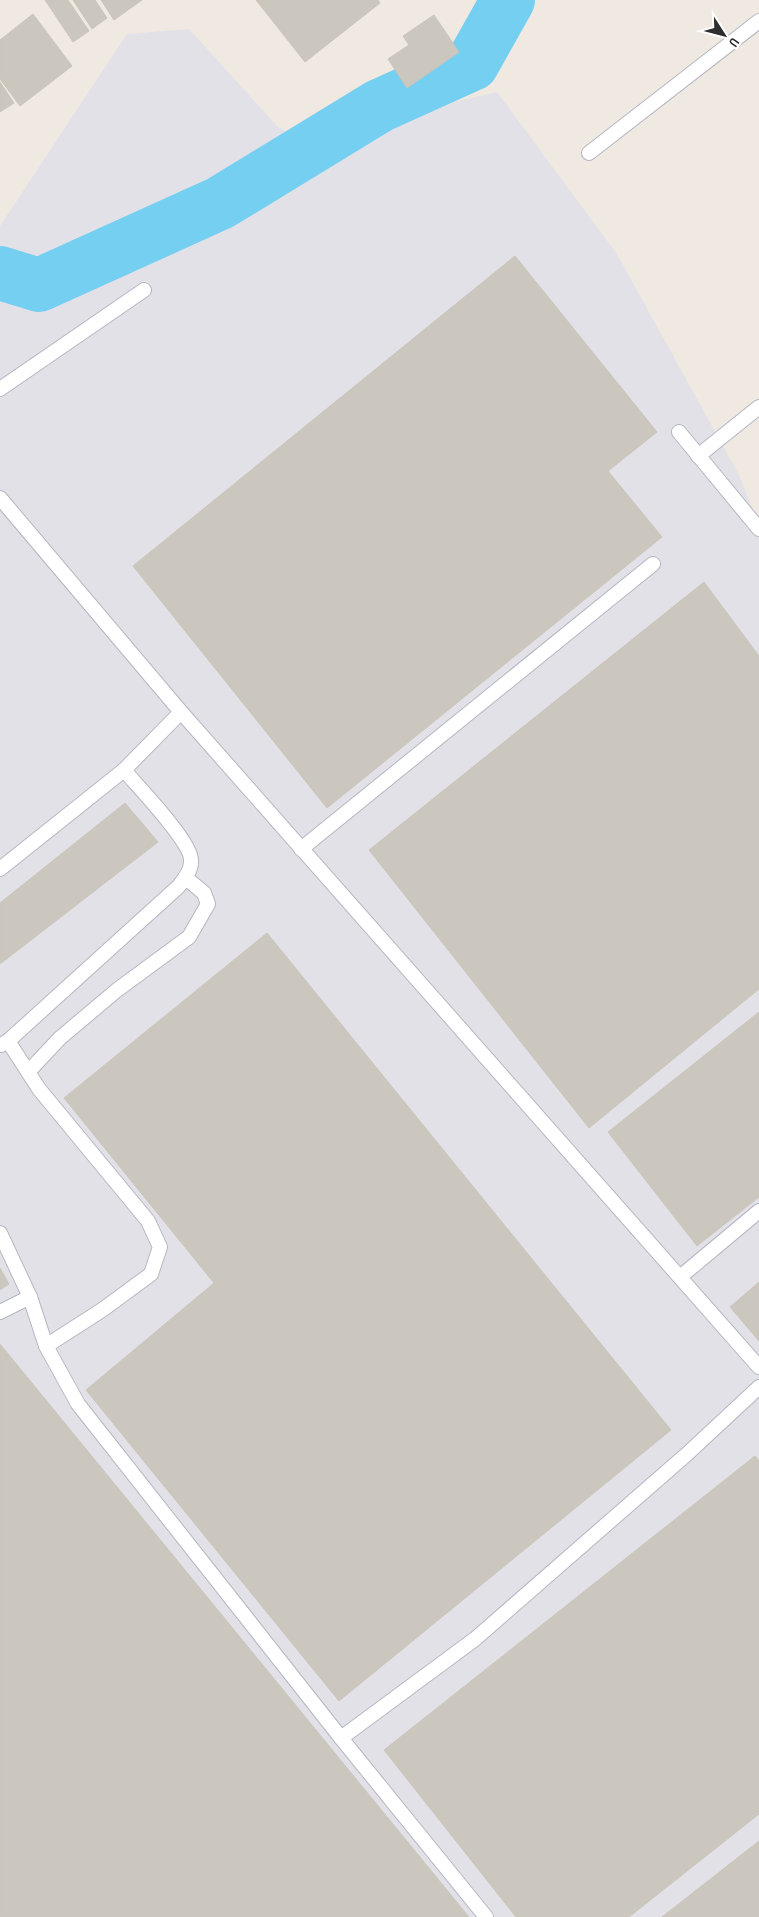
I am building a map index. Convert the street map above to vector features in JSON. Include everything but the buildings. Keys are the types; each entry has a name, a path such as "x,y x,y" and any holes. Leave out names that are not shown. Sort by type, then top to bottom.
{"lane":[{"path":"589,153 759,21"},
{"path":"0,389 144,290"},
{"path":"698,456 759,407"},
{"path":"679,432 759,529"},
{"path":"0,498 181,712 759,1367"},
{"path":"301,849 653,564"},
{"path":"0,869 124,770 181,712"},
{"path":"46,1346 102,1310 151,1274 160,1247 148,1221 39,1089 28,1072 4,1043 186,878 192,860 185,842 124,770"},
{"path":"28,1072 60,1038 117,990 189,937 208,904 204,893 186,878"},
{"path":"680,1277 759,1211"},
{"path":"0,1233 30,1297 46,1346 78,1404 341,1738 486,1917"},
{"path":"0,1312 30,1297"},
{"path":"341,1738 475,1639 688,1454 759,1387"}],"shaded area":[{"path":"189,29 278,127 341,159 423,109 497,92 617,254 739,475 759,526 759,1917 0,1917 0,226 127,34"}],"waterway":[{"path":"0,273 39,285 220,203 379,106 472,64 508,0"}]}
